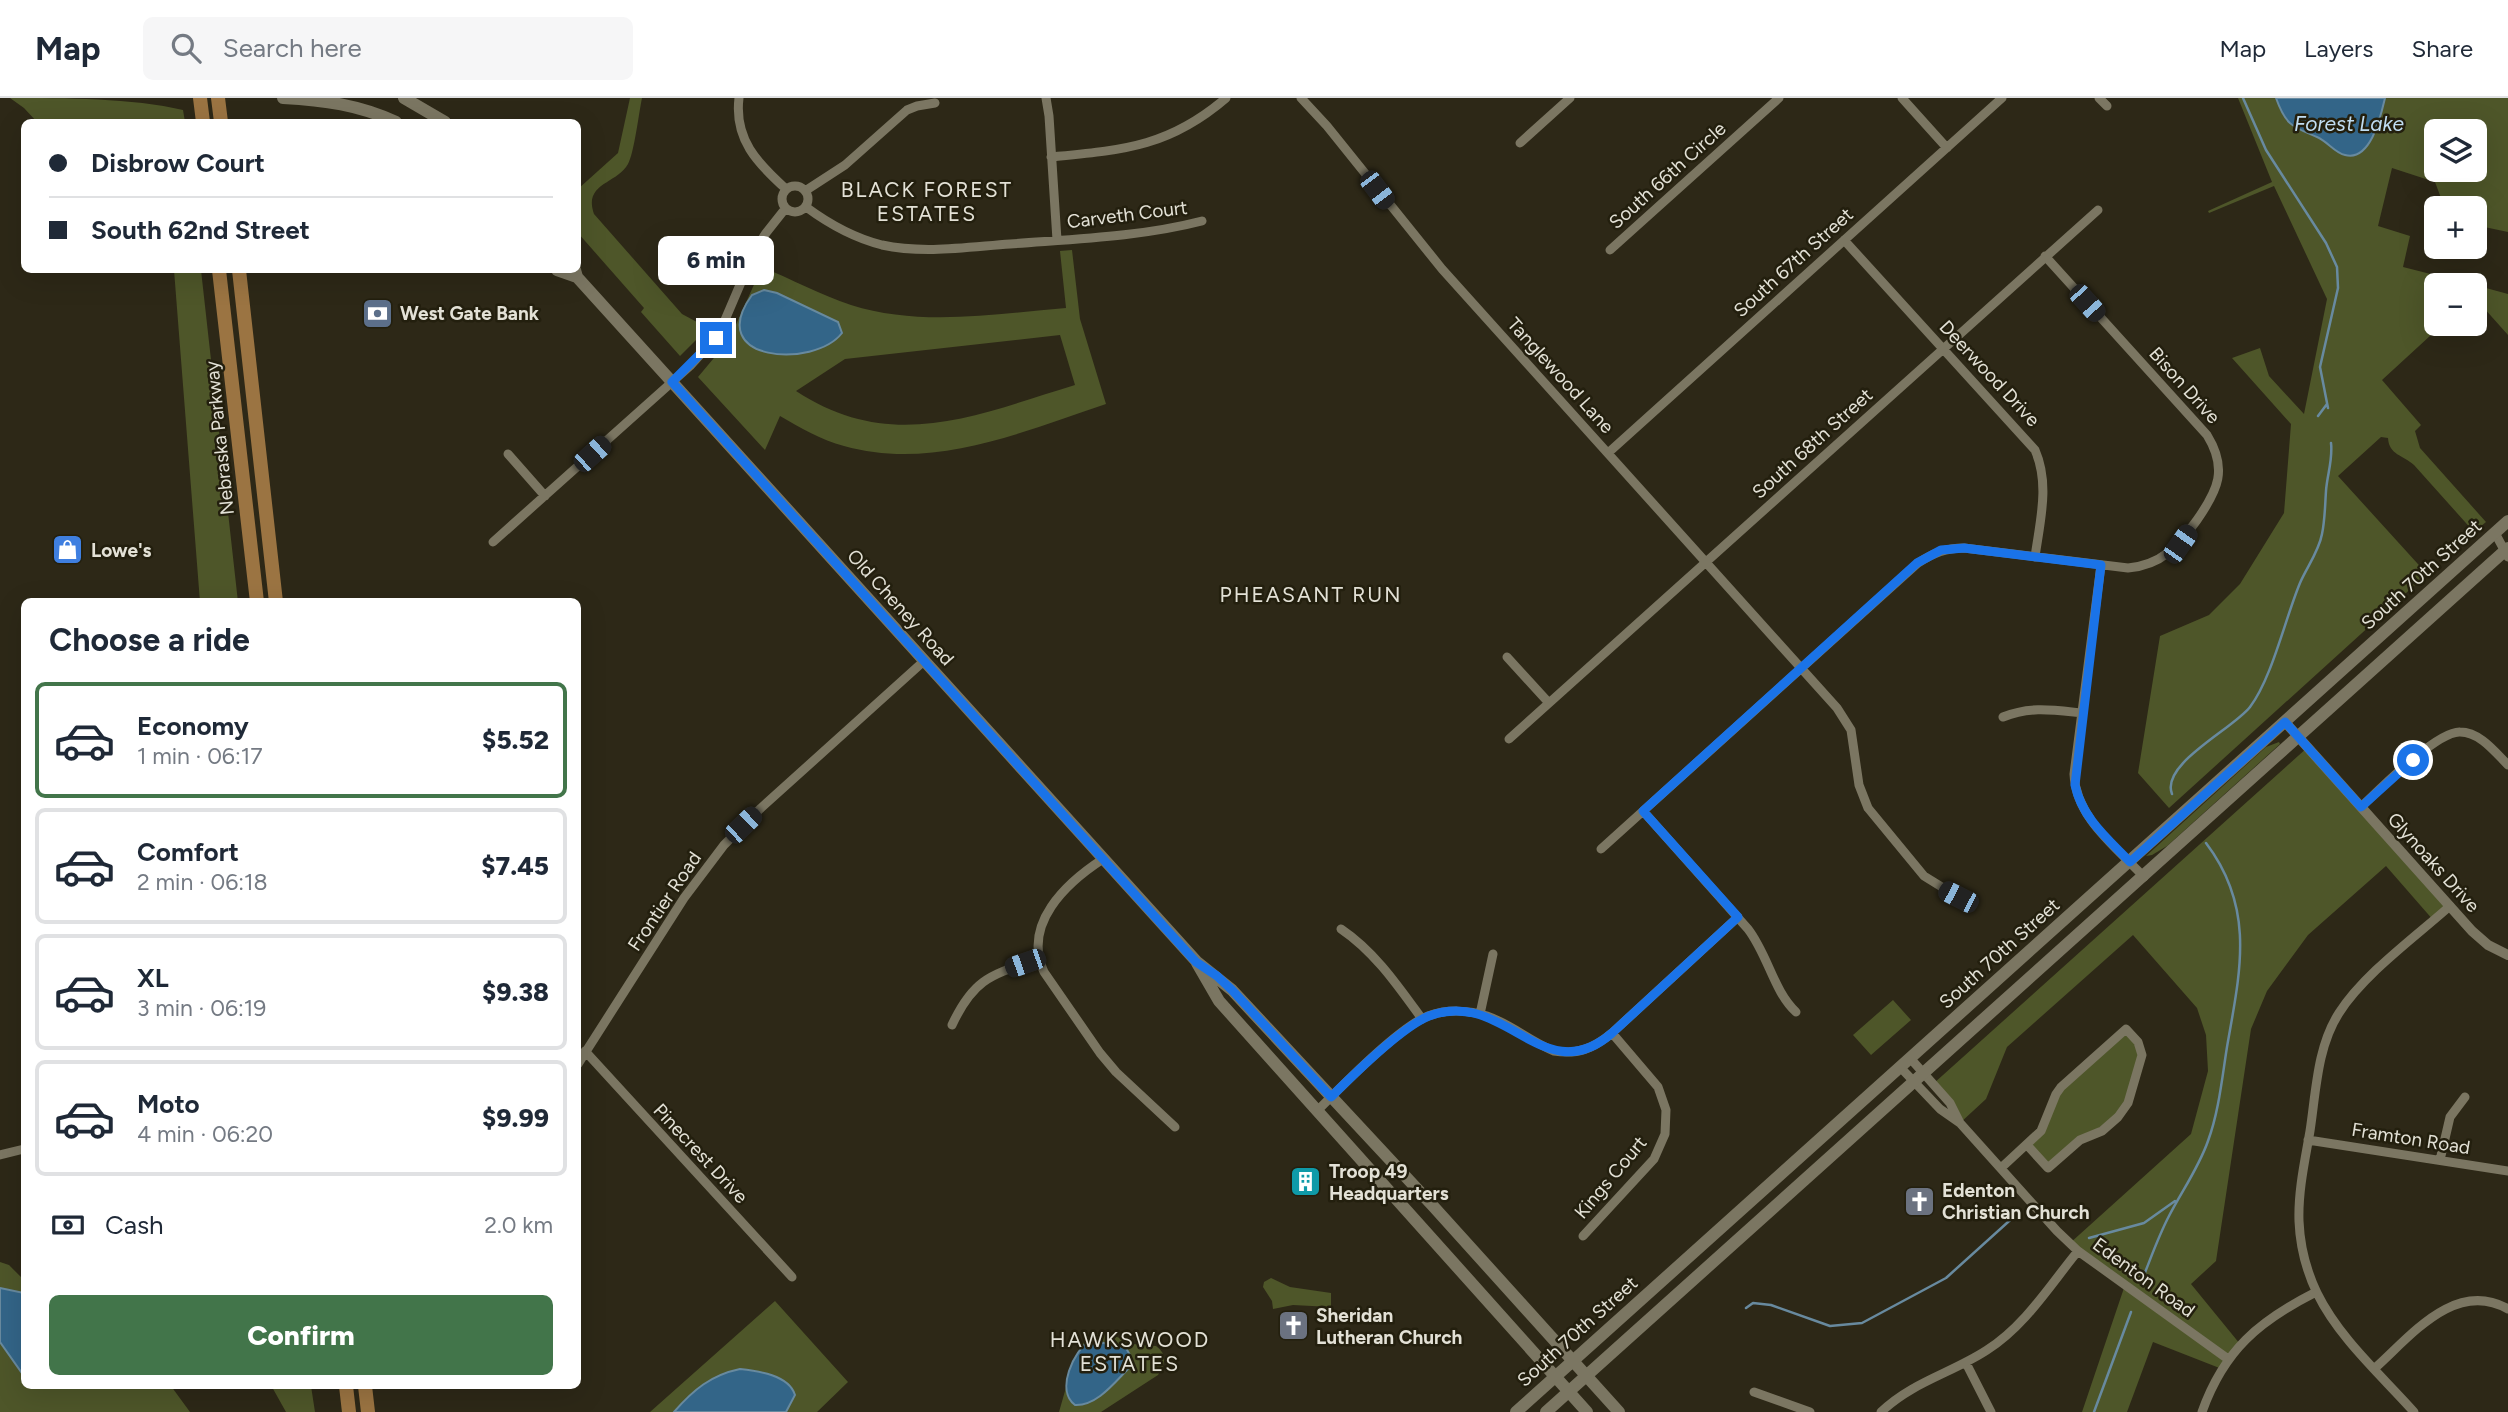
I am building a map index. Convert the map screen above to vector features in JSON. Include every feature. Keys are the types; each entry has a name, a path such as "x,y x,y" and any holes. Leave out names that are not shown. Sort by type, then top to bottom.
{"main road":[{"path":"200,98 203,119"},
{"path":"218,98 221,119"},
{"path":"283,98 341,104 387,119"},
{"path":"404,98 440,119"},
{"name":"Nebraska Parkway","path":"219,273 257,598"},
{"name":"Nebraska Parkway","path":"239,273 276,598"},
{"name":"Old Cheney Road","path":"576,273 1196,962 1219,1000 1587,1412"},
{"name":"South 70th Street","path":"1516,1412 2508,521"},
{"name":"South 70th Street","path":"1546,1412 2506,553"},
{"name":"Old Cheney Road","path":"1196,962 1232,990 1619,1412"},
{"path":"346,1389 349,1412"},
{"path":"365,1389 368,1412"}],"street":[{"path":"739,98 738,123 743,138 751,151 786,189"},
{"path":"1046,98 1057,240"},
{"path":"1051,156 1119,150 1162,139 1195,123 1226,98"},
{"name":"Tanglewood Lane","path":"1301,98 1441,269 1838,708 1851,730 1859,785 1868,808 1924,876 1958,897"},
{"path":"1520,143 1570,98"},
{"name":"South 66th Circle","path":"1610,250 1779,98"},
{"path":"1902,98 1947,148"},
{"name":"South 67th Street","path":"1608,453 2002,98"},
{"path":"2099,98 2107,106"},
{"path":"805,191 845,164 907,110 935,103"},
{"path":"798,186 805,191 808,199 806,208 794,213 785,209 782,201 786,189 798,186"},
{"name":"Carveth Court","path":"806,208 834,227 854,236 902,248 928,249 1163,230 1202,221"},
{"path":"493,542 705,351 719,334 754,251 785,209"},
{"name":"South 68th Street","path":"1509,739 2098,209"},
{"name":"Deerwood Drive","path":"1844,240 2035,450 2041,463 2044,486 2035,556"},
{"name":"Bison Drive","path":"1601,849 1917,563 1930,555 1952,548 1964,548 2101,565 2140,567 2172,552 2211,500 2218,477 2217,456 2207,435 2045,256"},
{"path":"508,454 545,496"},
{"path":"2495,533 2506,553"},
{"path":"2484,543 2506,553"},
{"path":"2101,565 2074,774 2077,797 2090,820 2144,877"},
{"path":"1507,657 1549,703"},
{"name":"Frontier Road","path":"581,1058 684,898 724,845 761,807 924,661"},
{"path":"2003,717 2040,708 2082,713"},
{"name":"Glynoaks Drive","path":"2285,722 2450,906 2488,945 2508,955"},
{"path":"2361,807 2421,752 2453,733 2469,733 2477,737 2508,765"},
{"path":"1643,811 1738,917 1762,948 1779,991 1796,1012"},
{"path":"1104,859 1088,869 1046,913 1037,935 1038,959 1100,1054 1175,1128"},
{"path":"2414,1412 2335,1323 2316,1292 2304,1257 2299,1217 2323,1049 2337,1016 2366,981 2450,906"},
{"path":"1317,1111 1405,1031 1422,1019 1444,1012 1480,1014 1504,1024 1543,1047 1566,1053 1590,1049 1612,1033 1738,917"},
{"path":"1341,929 1375,958 1422,1019"},
{"path":"1480,1014 1493,954"},
{"path":"952,1025 963,1001 978,984 990,976 1038,959"},
{"path":"2001,1168 2027,1145 2045,1124 2061,1087 2126,1029 2138,1042 2142,1055 2128,1103 2123,1111 2102,1131 2076,1143 2048,1168 2027,1145"},
{"name":"Kings Court","path":"1583,1236 1654,1159 1665,1134 1666,1110 1658,1087 1612,1033"},
{"name":"Pinecrest Drive","path":"585,1051 792,1277"},
{"name":"Edenton Road","path":"1905,1062 1919,1077 1940,1110 1960,1123 2078,1251 2228,1359"},
{"path":"2440,1160 2450,1117 2465,1097"},
{"name":"Framton Road","path":"2308,1140 2508,1171"},
{"path":"0,1155 21,1150"},
{"path":"1881,1412 1906,1391 1966,1363 2009,1333 2078,1251"},
{"path":"2202,1412 2228,1359 2250,1334 2270,1317 2316,1292"},
{"path":"2375,1368 2445,1308 2456,1303 2480,1301 2508,1309"},
{"path":"1966,1363 1991,1412"},
{"path":"1754,1392 1810,1412"}],"green space":[{"path":"10,98 142,103 183,110 184,119 34,119"},
{"path":"630,98 642,98 628,164 623,171 597,190 592,204 594,214 682,314 708,328 680,356 641,312 644,308 581,236 581,186 618,153"},
{"path":"2238,98 2508,98 2508,232 2487,228 2487,196 2440,196 2435,182 2487,182 2487,119 2424,119 2424,178 2392,168 2378,226 2410,236 2403,267 2427,273 2424,273 2424,336 2430,336 2382,380 2421,425 2415,431 2420,448 2486,522 2474,532 2414,465 2391,448 2388,438 2381,437 2338,476 2427,574 2169,808 2138,773 2160,636 2209,615 2240,584 2284,513 2291,424 2232,358 2260,348 2269,376 2304,414 2327,299 2274,186 2209,213 2208,211 2272,182"},
{"path":"1072,250 1080,319 1106,404 977,445 910,454 877,453 844,446 819,437 780,416 765,450 698,377 729,340 762,267 840,301 877,312 904,316 958,317 1066,308 1060,251","holes":["1060,335 1075,385 969,417 900,425 866,421 831,410 796,391 845,359"]},
{"path":"174,273 201,273 238,598 200,598"},
{"path":"2487,288 2508,294 2508,335 2487,311"},
{"path":"2279,742 2280,744 2167,846 2146,856 2266,747"},
{"path":"2308,747 2450,906 2434,921 2386,866 2308,935 2267,991 2251,1029 2216,1261 2191,1284 2240,1344 2222,1369 2153,1342 2127,1412 2082,1412 2125,1285 2069,1244 2191,1134 2208,1071 2206,1035 2197,1008 2133,935 2007,1047 1986,1099 1960,1123 1933,1084"},
{"path":"1893,1000 1911,1020 1871,1055 1853,1035"},
{"path":"2126,1029 2141,1047 2123,1111 2048,1168 2027,1145 2034,1138 2056,1094"},
{"path":"0,1262 9,1265 21,1277 21,1389 173,1389 190,1412 0,1412"},
{"path":"1271,1278 1290,1287 1331,1293 1331,1307 1293,1305 1273,1309 1272,1301 1263,1287 1264,1282"},
{"path":"775,1301 848,1382 817,1412 650,1412"},
{"path":"1108,1333 1133,1344 1156,1346 1164,1360 1158,1375 1101,1412 1059,1412 1067,1384 1072,1403 1122,1347 1091,1342 1080,1348 1091,1337"},
{"path":"273,1389 311,1389 315,1412 286,1412"}],"water":[{"name":"Forest Lake","path":"2276,98 2385,98 2368,145 2354,155 2345,155 2291,124"},
{"path":"764,290 777,293 838,322 842,333 828,344 809,352 768,353 752,346 741,334 741,317 752,295"},
{"path":"0,1288 21,1292 21,1372 0,1342"},
{"path":"1090,1340 1126,1348 1131,1357 1129,1368 1091,1402 1075,1405 1067,1390 1069,1371 1078,1353"},
{"path":"740,1369 772,1375 792,1388 795,1395 786,1412 674,1412 703,1385 720,1375"}],"waterway":[{"path":"2243,98 2266,150 2326,243 2337,267 2338,288 2320,367 2328,408"},
{"path":"2318,416 2327,404"},
{"path":"2172,794 2171,783 2177,771 2187,759 2250,707 2265,680 2300,583 2320,540 2331,443"},
{"path":"2144,1275 2162,1230 2200,1160 2212,1130 2236,993 2240,942 2238,917 2222,868 2206,843"},
{"path":"2089,1238 2144,1223 2175,1201"},
{"path":"1746,1308 1753,1303 1771,1305 1830,1326 1862,1323 1946,1278 2018,1213"},
{"path":"2094,1412 2131,1312"}],"place":[{"name":"West Gate Bank","path":"377,313"},
{"name":"Lowe's","path":"68,550"},
{"name":"Troop 49 Headquarters","path":"1306,1182"},
{"name":"Edenton Christian Church","path":"1919,1201"},
{"name":"Sheridan Lutheran Church","path":"1293,1326"}],"district":[{"name":"BLACK FOREST ESTATES","path":"927,202"},
{"name":"PHEASANT RUN","path":"1311,595"},
{"name":"HAWKSWOOD ESTATES","path":"1130,1352"}],"route":[{"path":"716,338 672,382 1196,962 1232,990 1331,1097 1405,1031 1422,1019 1438,1013 1455,1011 1488,1016 1543,1047 1566,1053 1590,1049 1612,1033 1738,917 1643,811 1917,563 1941,550 1964,548 2101,565 2074,774 2075,785 2077,797 2090,820 2130,862 2285,722 2361,807 2413,760"}]}
